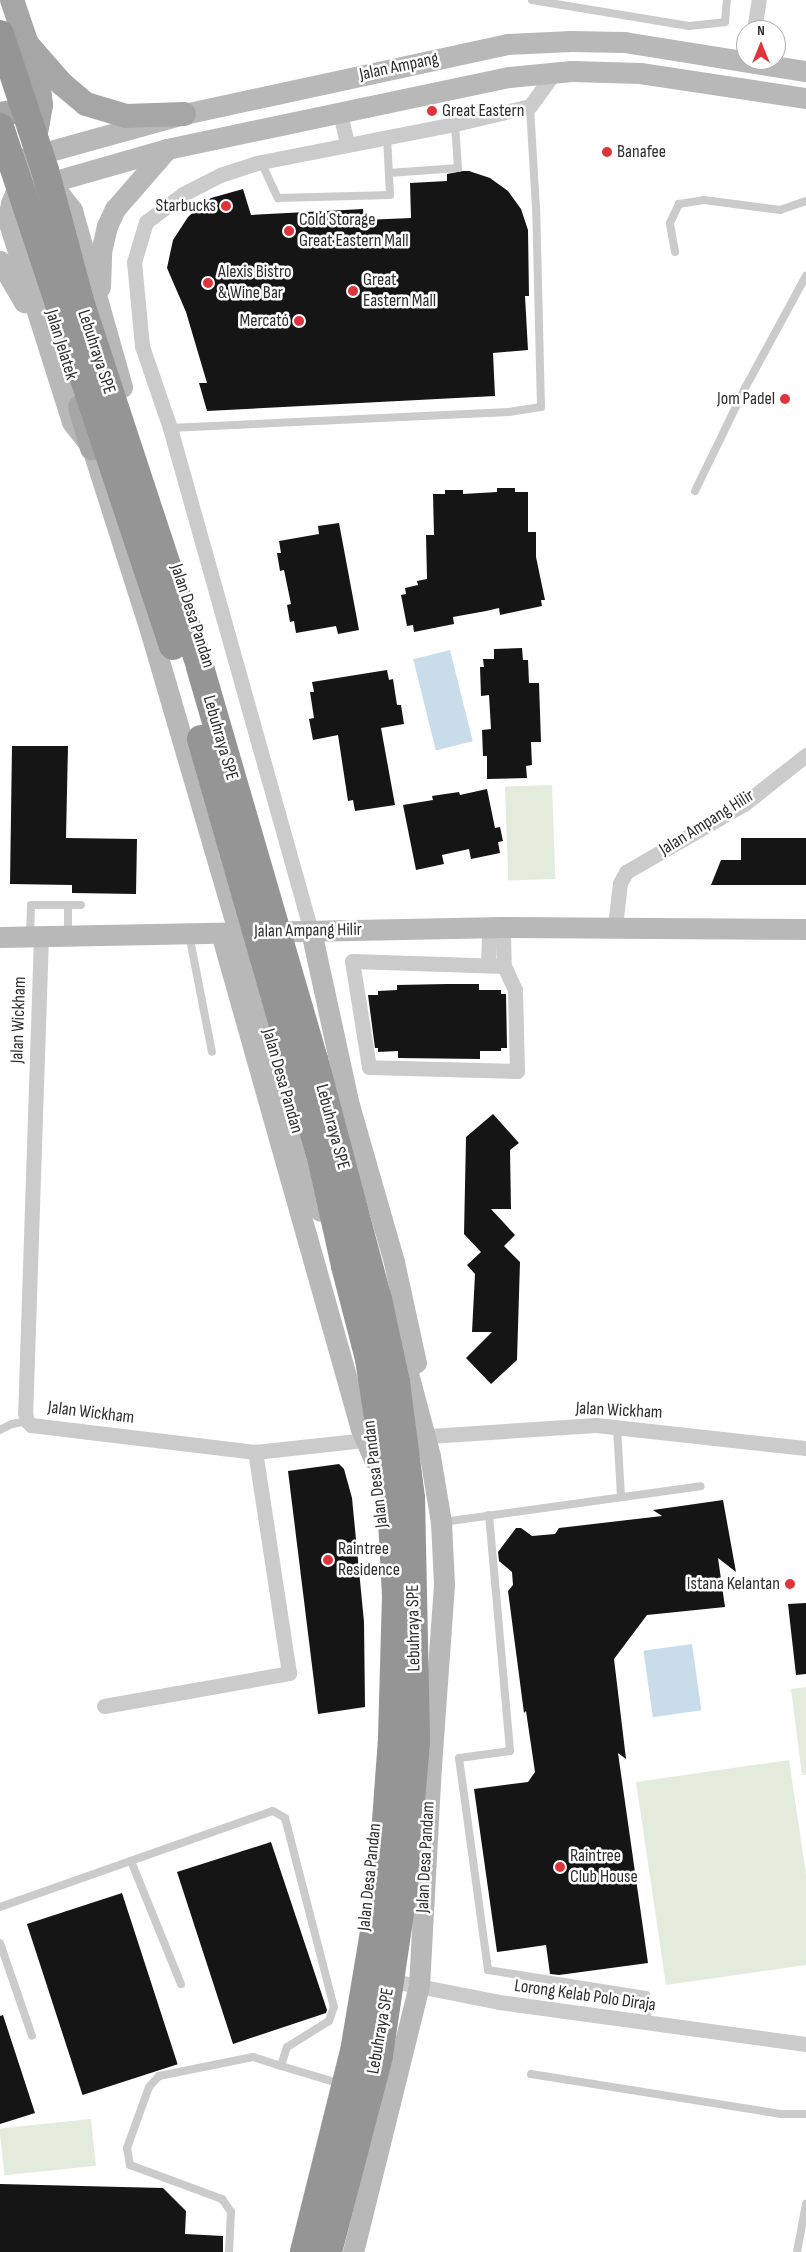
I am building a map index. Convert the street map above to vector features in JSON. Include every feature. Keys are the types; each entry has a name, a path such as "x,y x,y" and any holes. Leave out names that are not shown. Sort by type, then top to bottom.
{"highway":[{"name":"Lebuhraya SPE","path":"0,34 44,170 80,301 200,667 314,1059 378,1299 396,1382 411,1498 416,1742 403,1893 379,2056 328,2252"},
{"name":"Lebuhraya SPE","path":"0,127 182,673 320,1153 345,1266 369,1359 385,1453 391,1501 396,1595 392,1740 381,1890 354,2050 304,2252"}],"main road":[{"path":"12,0 27,44 39,88 41,105 15,173"},
{"path":"27,44 62,84 86,104 126,116 184,114"},
{"path":"0,114 12,112 26,104 39,88"},
{"name":"Jalan Jelatek","path":"20,240 59,335 92,448"}],"street":[{"path":"756,20 759,0"},
{"name":"Jalan Ampang","path":"15,173 184,114 507,44 571,41 624,42 736,59"},
{"name":"Jalan Ampang","path":"786,67 806,71"},
{"path":"430,1446 414,1349 394,1262 349,1104 311,931 170,428 142,346 134,262 146,222 183,194 212,179 261,162 455,124 530,106 554,73"},
{"name":"Jalan Ampang","path":"15,173 167,149 509,78 554,73 640,73 806,98"},
{"path":"340,113 347,144"},
{"path":"106,336 99,278 100,252 106,226 115,209 167,149"},
{"name":"Jalan Desa Pandan","path":"296,2252 338,2083 360,1975 383,1752 387,1627 384,1538 370,1450 375,1437 318,1201 150,630 92,448 72,422 36,312 20,240 8,220 15,173 60,196 72,210 106,336 155,499 238,761 430,1446"},
{"path":"20,240 18,216 36,208 54,207 63,213 78,232"},
{"name":"Jalan Desa Pandan","path":"54,226 155,499"},
{"path":"0,261 24,301 36,312"},
{"name":"Jalan Ampang Hilir","path":"615,926 620,883 626,872 744,804 806,755"},
{"name":"Jalan Ampang Hilir","path":"0,937 496,927 615,926 806,929"},
{"path":"488,965 496,927"},
{"path":"496,927 504,966 515,990 517,1071 369,1067 352,961 504,966"},
{"path":"222,933 360,1429 370,1450"},
{"name":"Jalan Wickham","path":"35,936 26,1421 31,1425 255,1452 370,1450"},
{"name":"Jalan Wickham","path":"430,1446 596,1424 806,1448"},
{"name":"Jalan Desa Pandam","path":"354,2252 419,1986 431,1766 444,1584 440,1522 430,1446"},
{"path":"104,1706 289,1673 255,1452"},
{"name":"Lorong Kelab Polo Diraja","path":"360,1975 499,2002 806,2044"}],"lane":[{"path":"532,0 689,26 725,22 727,0"},
{"path":"170,428 509,412 541,407 536,208 530,106"},
{"path":"389,173 458,168 455,124"},
{"path":"261,162 278,198 390,195 387,137"},
{"path":"675,252 670,223 679,204 704,200 780,210 806,201"},
{"path":"695,492 744,390 806,276"},
{"path":"35,936 31,905 81,905"},
{"path":"68,905 68,936"},
{"path":"189,934 212,1052"},
{"path":"0,1430 12,1424 26,1421"},
{"path":"617,1427 621,1497"},
{"path":"440,1522 701,1486"},
{"path":"489,1515 510,1751 459,1758 488,1970 646,1995 647,2023"},
{"path":"0,1907 273,1811 285,1818 334,2007 329,2021 287,2047 281,2066"},
{"path":"131,1861 181,1984"},
{"path":"0,1943 32,2036"},
{"path":"229,2252 231,2212 222,2199 130,2165 127,2148 149,2087 159,2076 253,2057 338,2083"},
{"path":"531,2074 781,2114 806,2114"},
{"path":"797,2252 806,2204"}],"green space":[{"path":"552,785 555,879 508,881 505,787"},
{"path":"806,1687 806,1775 802,1775 791,1689"},
{"path":"789,1760 806,1874 806,1965 666,1985 636,1782"},
{"path":"91,2119 96,2166 4,2175 0,2129"}],"water":[{"path":"450,650 473,741 436,750 413,659"},
{"path":"692,1644 701,1710 653,1717 643,1651"}],"building":[{"name":"Great Eastern Mall","path":"469,171 490,178 508,191 521,209 528,230 529,296 525,296 528,350 493,353 495,396 207,411 199,383 207,383 186,312 167,268 173,240 188,217 211,198 243,189 251,215 363,209 364,220 411,218 410,183 447,181 447,174"},
{"path":"497,488 515,488 515,492 528,492 528,532 536,532 536,557 545,600 541,600 542,606 500,615 499,608 453,617 454,624 414,632 413,625 407,626 401,595 406,594 405,588 418,585 417,581 427,579 426,535 434,535 433,494 445,494 445,490 463,490 463,494 497,492"},
{"path":"339,523 359,630 338,634 336,626 296,633 294,621 290,622 287,605 291,604 284,570 280,571 277,553 281,553 279,541 319,534 318,526"},
{"path":"522,648 523,660 528,660 529,683 539,683 541,742 531,742 532,765 526,766 527,778 487,779 487,756 483,756 482,730 491,729 489,695 481,696 480,667 484,667 483,659 494,659 494,649"},
{"path":"387,670 389,680 393,679 397,705 401,705 404,724 381,728 395,805 355,811 353,800 348,801 338,735 313,740 309,719 314,718 310,692 314,692 312,682"},
{"path":"12,746 68,746 66,838 137,839 136,894 72,893 72,885 10,884"},
{"path":"487,789 495,828 500,827 503,841 498,842 500,853 471,859 469,849 442,855 444,864 416,870 403,805 433,800 432,796 459,792 460,795"},
{"path":"741,838 806,838 806,885 711,885 721,860 741,860"},
{"path":"479,984 479,990 501,990 501,994 506,994 507,1048 501,1048 501,1051 480,1051 480,1059 398,1058 398,1051 378,1052 378,1048 375,1048 368,995 378,995 378,991 397,990 397,985"},
{"path":"493,1114 519,1143 510,1150 511,1209 491,1209 515,1235 504,1246 520,1262 517,1360 491,1384 466,1358 492,1332 472,1332 475,1274 467,1265 481,1252 464,1234 466,1137"},
{"name":"Raintree Residence","path":"339,1464 344,1469 352,1498 364,1622 365,1707 318,1714 288,1471"},
{"path":"723,1500 736,1572 718,1558 725,1607 647,1615 614,1659 626,1759 618,1753 648,1963 559,1975 550,1974 546,1945 497,1952 474,1789 528,1782 535,1772 526,1711 524,1713 508,1591 513,1585 512,1572 499,1561 498,1552 516,1528 521,1528 532,1536 555,1534 559,1528 662,1516 653,1510"},
{"path":"806,1603 806,1674 796,1675 788,1604"},
{"path":"271,1842 327,2010 326,2013 233,2044 177,1872"},
{"path":"122,1893 178,2064 83,2095 27,1924"},
{"path":"3,2015 35,2113 0,2124 0,2016"},
{"path":"0,2184 163,2188 186,2211 185,2234 223,2236 223,2252 0,2252"}],"place":[{"name":"Great Eastern","path":"432,111"},
{"name":"Banafee","path":"607,152"},
{"name":"Starbucks","path":"226,206"},
{"name":"Cold Storage Great Eastern Mall","path":"289,231"},
{"name":"Alexis Bistro & Wine Bar","path":"208,283"},
{"name":"Great Eastern Mall","path":"353,291"},
{"name":"Mercató","path":"299,321"},
{"name":"Jom Padel","path":"785,399"},
{"name":"Raintree Residence","path":"328,1560"},
{"name":"Istana Kelantan","path":"790,1584"},
{"name":"Raintree Club House","path":"560,1867"}]}
